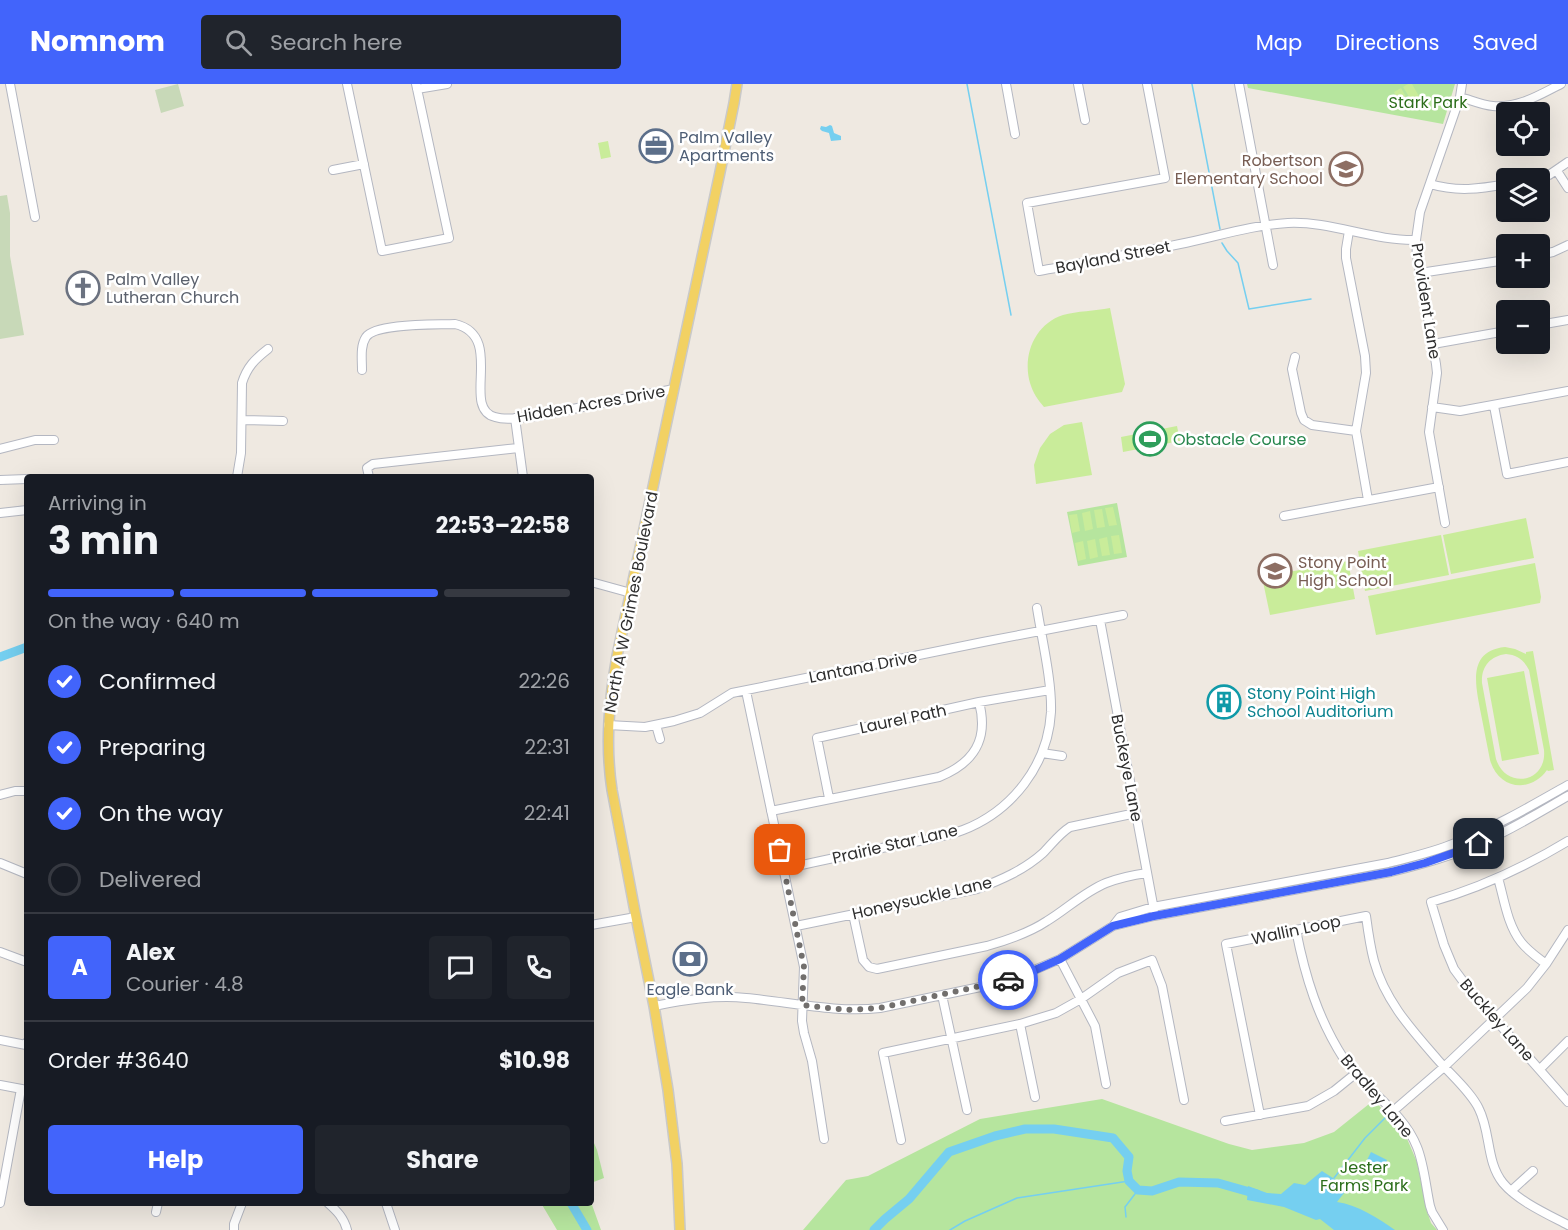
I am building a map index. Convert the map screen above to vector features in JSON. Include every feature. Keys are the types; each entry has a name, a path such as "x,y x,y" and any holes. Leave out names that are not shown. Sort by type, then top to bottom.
{"main road":[{"name":"North A W Grimes Boulevard","path":"680,1230 676,1153 668,1090 609,770 608,725 610,694 735,104 737,84"}],"street":[{"path":"10,84 35,217"},
{"path":"347,84 382,251 449,238 417,87 447,84"},
{"path":"1006,84 1015,134"},
{"path":"1078,84 1085,120"},
{"name":"Bayland Street","path":"1147,84 1165,178 1027,203 1039,270 1286,223 1307,224 1397,240 1416,240"},
{"path":"1239,84 1273,265"},
{"name":"Provident Lane","path":"1445,523 1429,432 1437,373 1416,240 1420,212 1460,97 1462,84"},
{"path":"1460,97 1492,106 1509,105 1535,98 1561,84"},
{"path":"1550,174 1568,162"},
{"path":"333,170 364,164"},
{"path":"1557,171 1568,188"},
{"path":"1430,184 1467,190 1496,186"},
{"path":"1349,231 1346,258 1366,364 1356,431 1368,500"},
{"path":"1550,253 1568,245"},
{"path":"1420,273 1496,262"},
{"path":"1550,323 1568,320"},
{"name":"Hidden Acres Drive","path":"362,370 363,345 366,337 374,330 386,327 454,324 472,333 478,340 481,404 483,409 493,417 537,416 674,389"},
{"path":"1433,344 1496,333"},
{"path":"238,474 241,453 244,376 252,362 268,349"},
{"path":"1295,357 1292,369 1304,420 1312,424 1356,431"},
{"path":"1432,407 1460,411 1568,391"},
{"path":"1494,406 1507,474 1568,462"},
{"path":"515,418 522,474"},
{"path":"242,420 283,421"},
{"path":"0,449 35,440 54,440"},
{"path":"368,474 367,468 373,464 518,448"},
{"path":"0,480 24,479"},
{"path":"1284,516 1439,487"},
{"path":"0,513 24,510"},
{"path":"594,583 631,593"},
{"name":"Prairie Star Lane","path":"784,869 937,837 975,825 995,813 1015,795 1032,774 1042,753 1049,727 1050,690 1037,608"},
{"name":"Lantana Drive","path":"608,725 645,727 656,725 700,713 732,693 1123,615"},
{"name":"Buckeye Lane","path":"1100,620 1154,916"},
{"name":"Laurel Path","path":"829,798 817,738 979,702 1050,690"},
{"path":"746,691 804,967 802,1005 804,1033 812,1061 825,1139"},
{"path":"771,811 939,777 957,769 971,756 981,738 983,722 979,702"},
{"path":"656,725 660,740"},
{"path":"1042,753 1062,756"},
{"path":"654,1006 698,999 737,997 847,1010 865,1010 1013,979 1060,959 1113,926 1120,918 1153,907 1422,855 1489,829 1568,785"},
{"path":"0,795 24,791"},
{"path":"1113,926 1154,916 1380,874 1425,863 1479,844 1507,831 1568,796"},
{"name":"Honeysuckle Lane","path":"796,926 964,892 990,884 1030,863 1070,827 1136,813"},
{"name":"Buckley Lane","path":"1568,841 1498,878 1464,893 1431,902 1454,969 1471,992 1568,1102"},
{"path":"0,863 24,873"},
{"path":"853,914 863,960 869,967 878,969 1005,941 1046,922 1097,887 1147,873"},
{"path":"1498,878 1511,922 1519,940 1546,964"},
{"name":"Wallin Loop","path":"1260,1115 1226,944 1365,916 1374,961 1393,1005 1444,1067"},
{"path":"594,922 636,917"},
{"name":"Bradley Lane","path":"1296,930 1307,981 1315,1005 1330,1035 1355,1074 1392,1112 1417,1146 1430,1206 1443,1230"},
{"path":"1392,1112 1444,1067 1527,988 1568,930"},
{"path":"0,952 24,961"},
{"path":"1060,959 1095,1026 1106,1084"},
{"path":"901,1140 883,1053 1020,1024 1056,1013 1118,973 1152,960 1162,986 1184,1100"},
{"path":"942,995 967,1110"},
{"path":"1020,1024 1035,1097"},
{"path":"0,1040 24,1045"},
{"path":"1540,1070 1568,1041"},
{"path":"1444,1067 1479,1110 1494,1169 1502,1182 1537,1209 1568,1225"},
{"path":"1225,1121 1308,1106 1355,1074"},
{"path":"0,1085 24,1089 0,1203"},
{"path":"1511,1191 1533,1171"},
{"path":"156,1212 157,1206"},
{"path":"234,1230 241,1206"},
{"path":"331,1206 346,1223 347,1230"},
{"path":"387,1206 395,1230"}],"green space":[{"path":"178,84 184,106 161,113 155,90"},
{"name":"Stark Park","path":"1247,84 1455,84 1443,124 1248,88"},
{"path":"1412,84 1420,98 1413,103 1403,87"},
{"path":"1401,88 1410,104 1402,108 1394,92"},
{"path":"608,141 611,157 601,159 598,143"},
{"path":"7,195 10,213 10,256 24,335 0,339 0,196"},
{"path":"1110,308 1125,384 1122,392 1044,407 1033,390 1028,372 1030,352 1038,333 1053,319 1063,315"},
{"path":"1082,422 1092,475 1036,484 1034,465 1040,448 1050,434 1064,425"},
{"name":"Obstacle Course","path":"1177,426 1180,441 1123,452 1121,437"},
{"path":"1117,503 1127,557 1078,566 1067,512"},
{"path":"1113,507 1117,525 1109,526 1105,508"},
{"path":"1102,509 1105,527 1097,528 1094,510"},
{"path":"1090,511 1093,529 1085,531 1082,513"},
{"path":"1077,514 1080,531 1072,533 1069,515"},
{"path":"1526,518 1534,558 1451,574 1443,535"},
{"path":"1119,535 1122,553 1114,554 1111,536"},
{"path":"1441,535 1449,575 1365,591 1358,551"},
{"path":"1107,537 1110,555 1102,556 1099,539"},
{"path":"1095,539 1098,557 1090,559 1087,541"},
{"path":"1083,541 1086,559 1078,561 1075,543"},
{"path":"1348,561 1355,599 1270,615 1262,577"},
{"path":"1535,563 1540,603 1376,635 1368,596"},
{"path":"1505,647 1526,654 1526,652 1533,651 1554,770 1547,770 1532,783 1515,785 1507,782 1494,770 1490,760 1479,704 1476,672 1484,655","holes":["1500,655 1510,655 1520,659 1529,670 1544,750 1539,770 1533,776 1525,778 1508,775 1501,769 1496,759 1482,683 1483,672 1488,663"]},
{"path":"1524,671 1539,754 1502,761 1487,678"},
{"name":"Jester Farms Park","path":"1102,1099 1252,1150 1304,1143 1334,1132 1374,1100 1405,1134 1417,1162 1431,1223 1437,1230 803,1230 846,1180 868,1176 980,1119"},
{"path":"594,1143 597,1150 604,1178 594,1182"},
{"path":"543,1206 592,1206 601,1230 557,1230"}],"water":[{"path":"830,125 834,133 841,136 841,140 831,141 829,133 820,129 821,126"},
{"path":"1371,1152 1387,1160 1381,1173 1376,1171 1378,1167 1366,1162"},
{"path":"1322,1171 1347,1187 1337,1202 1360,1209 1395,1230 1334,1230 1320,1219 1316,1220 1284,1207 1247,1200 1248,1186 1267,1193 1281,1194 1294,1183 1305,1185"}],"waterway":[{"path":"967,84 1011,315"},
{"path":"1192,84 1220,229"},
{"path":"1222,243 1238,263 1249,309 1311,299"},
{"path":"0,657 24,648"},
{"path":"1334,1178 1365,1138 1386,1117"},
{"path":"874,1230 909,1199 949,1152 995,1136 1025,1129 1054,1129 1113,1138 1129,1157 1127,1171 1129,1181 1138,1190 1152,1191 1179,1182 1218,1183 1257,1194"},
{"path":"950,1230 1017,1198 1129,1181"},
{"path":"1126,1217 1125,1207 1138,1190"},
{"path":"573,1206 587,1230"}],"way so far":[{"path":"780,850 804,967 802,1005 865,1010 1008,980"}],"place":[{"name":"Palm Valley Apartments","path":"656,146"},
{"name":"Robertson Elementary School","path":"1346,169"},
{"name":"Palm Valley Lutheran Church","path":"83,288"},
{"name":"Obstacle Course","path":"1150,439"},
{"name":"Stony Point High School","path":"1275,571"},
{"name":"Stony Point High School Auditorium","path":"1224,702"},
{"name":"Eagle Bank","path":"690,959"}],"route":[{"path":"1008,980 1060,959 1113,926 1154,916 1391,872 1479,844"}]}
